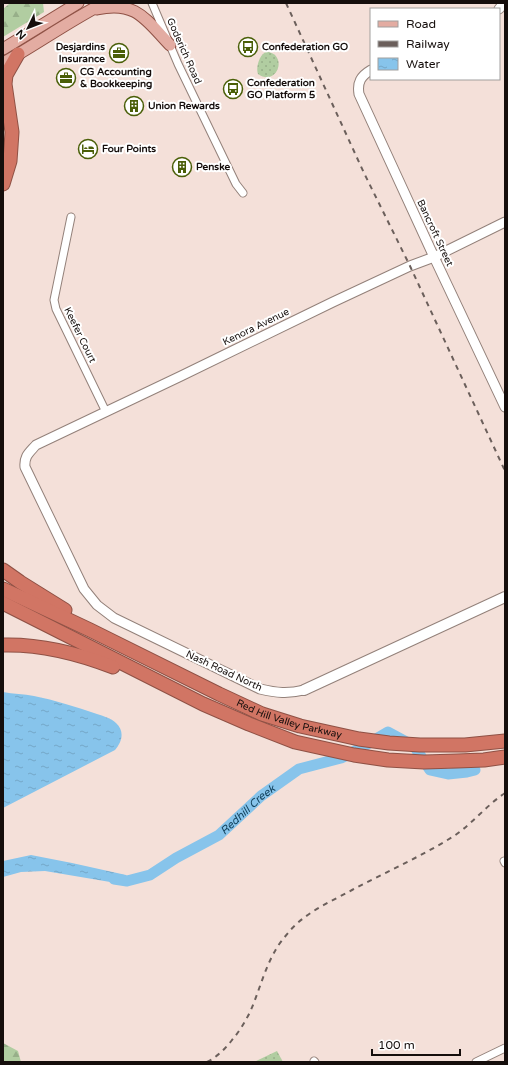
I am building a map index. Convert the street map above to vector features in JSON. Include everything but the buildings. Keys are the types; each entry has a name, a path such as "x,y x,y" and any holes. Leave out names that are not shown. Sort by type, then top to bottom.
{"highway":[{"path":"3,184 10,161 12,148 12,132 5,84 6,75 18,54"},
{"path":"3,102 9,116"},
{"path":"3,570 68,612 90,630"},
{"path":"3,588 90,630"},
{"path":"3,603 154,680"},
{"name":"Red Hill Valley Parkway","path":"90,630 262,714 300,726 358,739 389,744 465,745 505,741"},
{"path":"3,645 14,644 68,652 93,659 140,677 154,680"},
{"name":"Red Hill Valley Parkway","path":"154,680 203,704 295,742 354,755 424,762 484,760 505,757"}],"main road":[{"path":"3,49 78,3"},
{"path":"3,63 86,12 104,3"},
{"path":"86,12 106,7 118,6 133,10 142,15 170,45"},
{"name":"Nash Road North","path":"304,690 505,597"}],"street":[{"name":"Goderich Road","path":"152,3 201,113 236,184 243,193"},
{"name":"Bancroft Street","path":"370,71 360,80 358,86 359,94 505,407"},
{"name":"Keefer Court","path":"71,217 54,300 56,309 106,412"},
{"name":"Kenora Avenue","path":"24,461 27,454 36,445 333,302 410,266 434,257 505,222"},
{"name":"Nash Road North","path":"24,461 25,467 84,589 97,605 114,618 260,689 284,693 304,690"},
{"path":"476,1062 505,1048"}],"green space":[{"path":"43,3 44,12 3,37 3,9 9,4"},
{"path":"265,52 275,55 278,59 279,65 274,74 270,77 264,77 258,74 258,64 263,54"},
{"path":"3,1043 18,1051 21,1062 3,1062"},
{"path":"277,1051 283,1062 254,1062"}],"water":[{"path":"3,692 30,695 73,706 107,717 116,723 121,729 121,740 115,750 3,808"},
{"path":"31,855 126,875 128,885 45,871 21,872 3,877 3,861"}],"waterway":[{"name":"Redhill Creek","path":"114,879 127,881 150,875 176,858 219,835 261,796 299,769 341,758 388,732 414,746 430,770 448,774 475,770"}],"railway":[{"path":"286,3 364,173 410,266 505,471"},
{"path":"207,1062 224,1050 242,1027 250,1012 271,958 279,944 294,926 309,914 326,904 454,836 505,793"}],"place":[{"name":"Confederation GO","path":"248,47"},
{"name":"Desjardins Insurance","path":"119,53"},
{"name":"CG Accounting & Bookkeeping","path":"66,78"},
{"name":"Confederation GO Platform 5","path":"233,89"},
{"name":"Union Rewards","path":"134,106"},
{"name":"Four Points","path":"88,149"},
{"name":"Penske","path":"182,167"}]}
